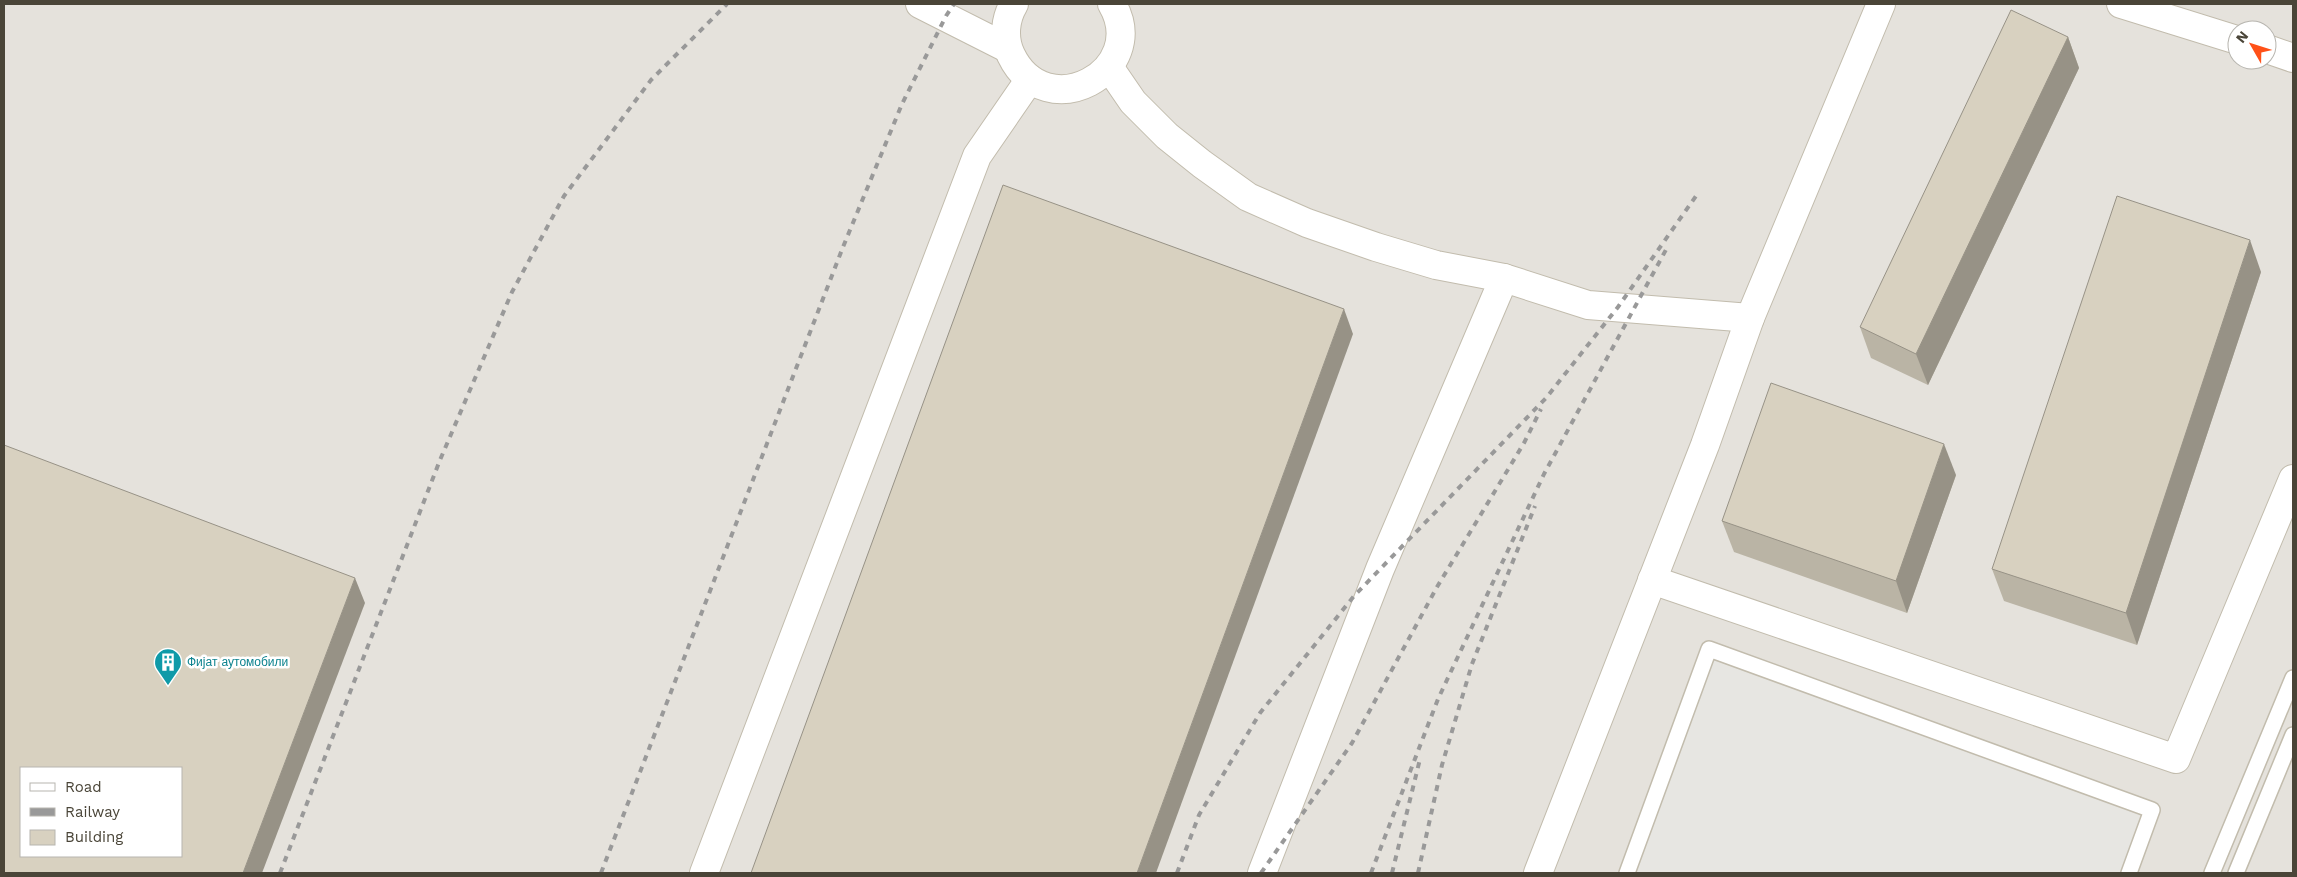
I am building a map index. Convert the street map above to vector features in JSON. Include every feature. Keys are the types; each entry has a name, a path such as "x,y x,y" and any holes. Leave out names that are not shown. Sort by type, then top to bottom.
{"street":[{"path":"920,4 1007,48"},
{"path":"1014,4 1008,13 1006,30 1007,48 1016,66 1030,79 1046,87 1063,90 1080,87 1096,79 1109,67 1116,54 1120,40 1121,6"},
{"path":"1538,873 1705,445 1750,318 1881,4"},
{"path":"2121,4 2227,37"},
{"path":"2277,52 2293,58"},
{"path":"1109,67 1134,102 1167,136 1202,164 1248,197 1307,222 1376,247 1436,265 1504,278 1588,305 1750,318"},
{"path":"704,873 977,156 1030,79"},
{"path":"1262,873 1380,569 1504,278"},
{"path":"1652,580 2176,759 2293,478"}],"lane":[{"path":"1627,873 1709,649 2152,810 2129,873"},
{"path":"2212,873 2293,678"},
{"path":"2236,873 2293,735"}],"shaded area":[{"path":"4,4 2293,4 2293,873 4,873"},
{"path":"1709,649 2152,810 2129,873 1627,873"}],"building":[{"path":"2011,10 2068,37 1916,354 1860,327"},
{"path":"1003,185 1344,309 1137,873 751,873"},
{"path":"2117,196 2250,240 2126,613 1992,569"},
{"path":"1771,383 1944,444 1896,581 1722,521"},
{"name":"Фијат аутомобили","path":"4,445 355,578 243,873 4,873"}],"railway":[{"path":"280,873 440,460 512,292 564,196 651,80 727,4"},
{"path":"601,873 843,247 902,104 946,16 954,4"},
{"path":"1177,873 1199,815 1260,713 1354,596 1546,398 1618,307 1696,196"},
{"path":"1371,873 1438,699 1544,474 1668,246"},
{"path":"1261,873 1352,743 1437,587 1524,443 1541,409"},
{"path":"1418,873 1442,765 1472,664 1535,506"},
{"path":"1392,873 1420,759"}],"place":[{"name":"Фијат аутомобили","path":"168,686"}]}
